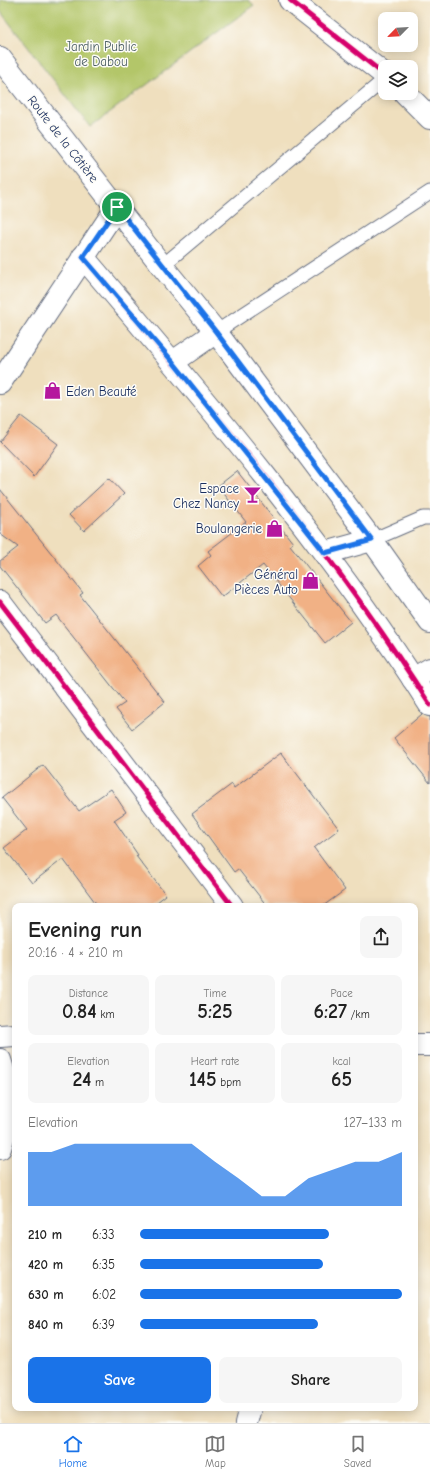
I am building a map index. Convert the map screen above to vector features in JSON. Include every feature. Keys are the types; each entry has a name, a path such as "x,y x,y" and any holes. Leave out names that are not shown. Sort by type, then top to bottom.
{"street":[{"path":"290,0 378,69"},
{"name":"Route de la Côtière","path":"0,58 162,266 216,332 372,540 430,622"},
{"path":"413,100 428,112"},
{"path":"0,383 117,207"},
{"path":"83,257 173,362 422,674 430,705"},
{"path":"173,362 216,332"},
{"path":"325,553 372,540"},
{"path":"0,602 230,903"},
{"path":"0,1036 12,1035"},
{"path":"418,1045 430,1045"},
{"path":"0,1061 7,1083 7,1125 0,1148"},
{"path":"246,1423 249,1411"}],"lane":[{"path":"162,266 378,85"},
{"path":"216,332 430,192"},
{"path":"372,540 423,518 430,518"}],"green space":[{"name":"Jardin Public de Dabou","path":"0,0 248,0 254,5 90,127 0,11"}],"building":[{"path":"21,416 58,444 34,477 0,442"},
{"path":"237,471 293,543 290,545 351,622 325,643 263,565 222,597 198,566 211,555 208,551 246,522 218,486"},
{"path":"109,478 124,494 84,531 69,515"},
{"path":"0,489 83,593 80,595 165,702 132,729 116,709 125,703 56,615 45,623 0,566 0,561 18,547 0,534"},
{"path":"422,714 430,717 430,783 394,738"},
{"path":"281,753 339,829 314,848 345,890 327,903 265,903 238,869 234,872 192,814 232,784 234,788"},
{"path":"43,765 79,811 111,789 126,812 114,820 138,855 136,856 166,895 156,903 96,903 63,859 32,883 4,848 27,830 2,798"}],"cycle path":[{"path":"290,0 378,69"},
{"path":"83,257 220,420 308,531 391,646 430,705"},
{"path":"0,602 230,903"}],"place":[{"name":"Eden Beauté","path":"53,391"},
{"name":"Espace Chez Nancy","path":"252,495"},
{"name":"Boulangerie","path":"275,528"},
{"name":"Général Pièces Auto","path":"311,581"}],"route":[{"path":"117,207 162,266 216,332 372,540 325,553 173,362 83,257 117,207"}]}
